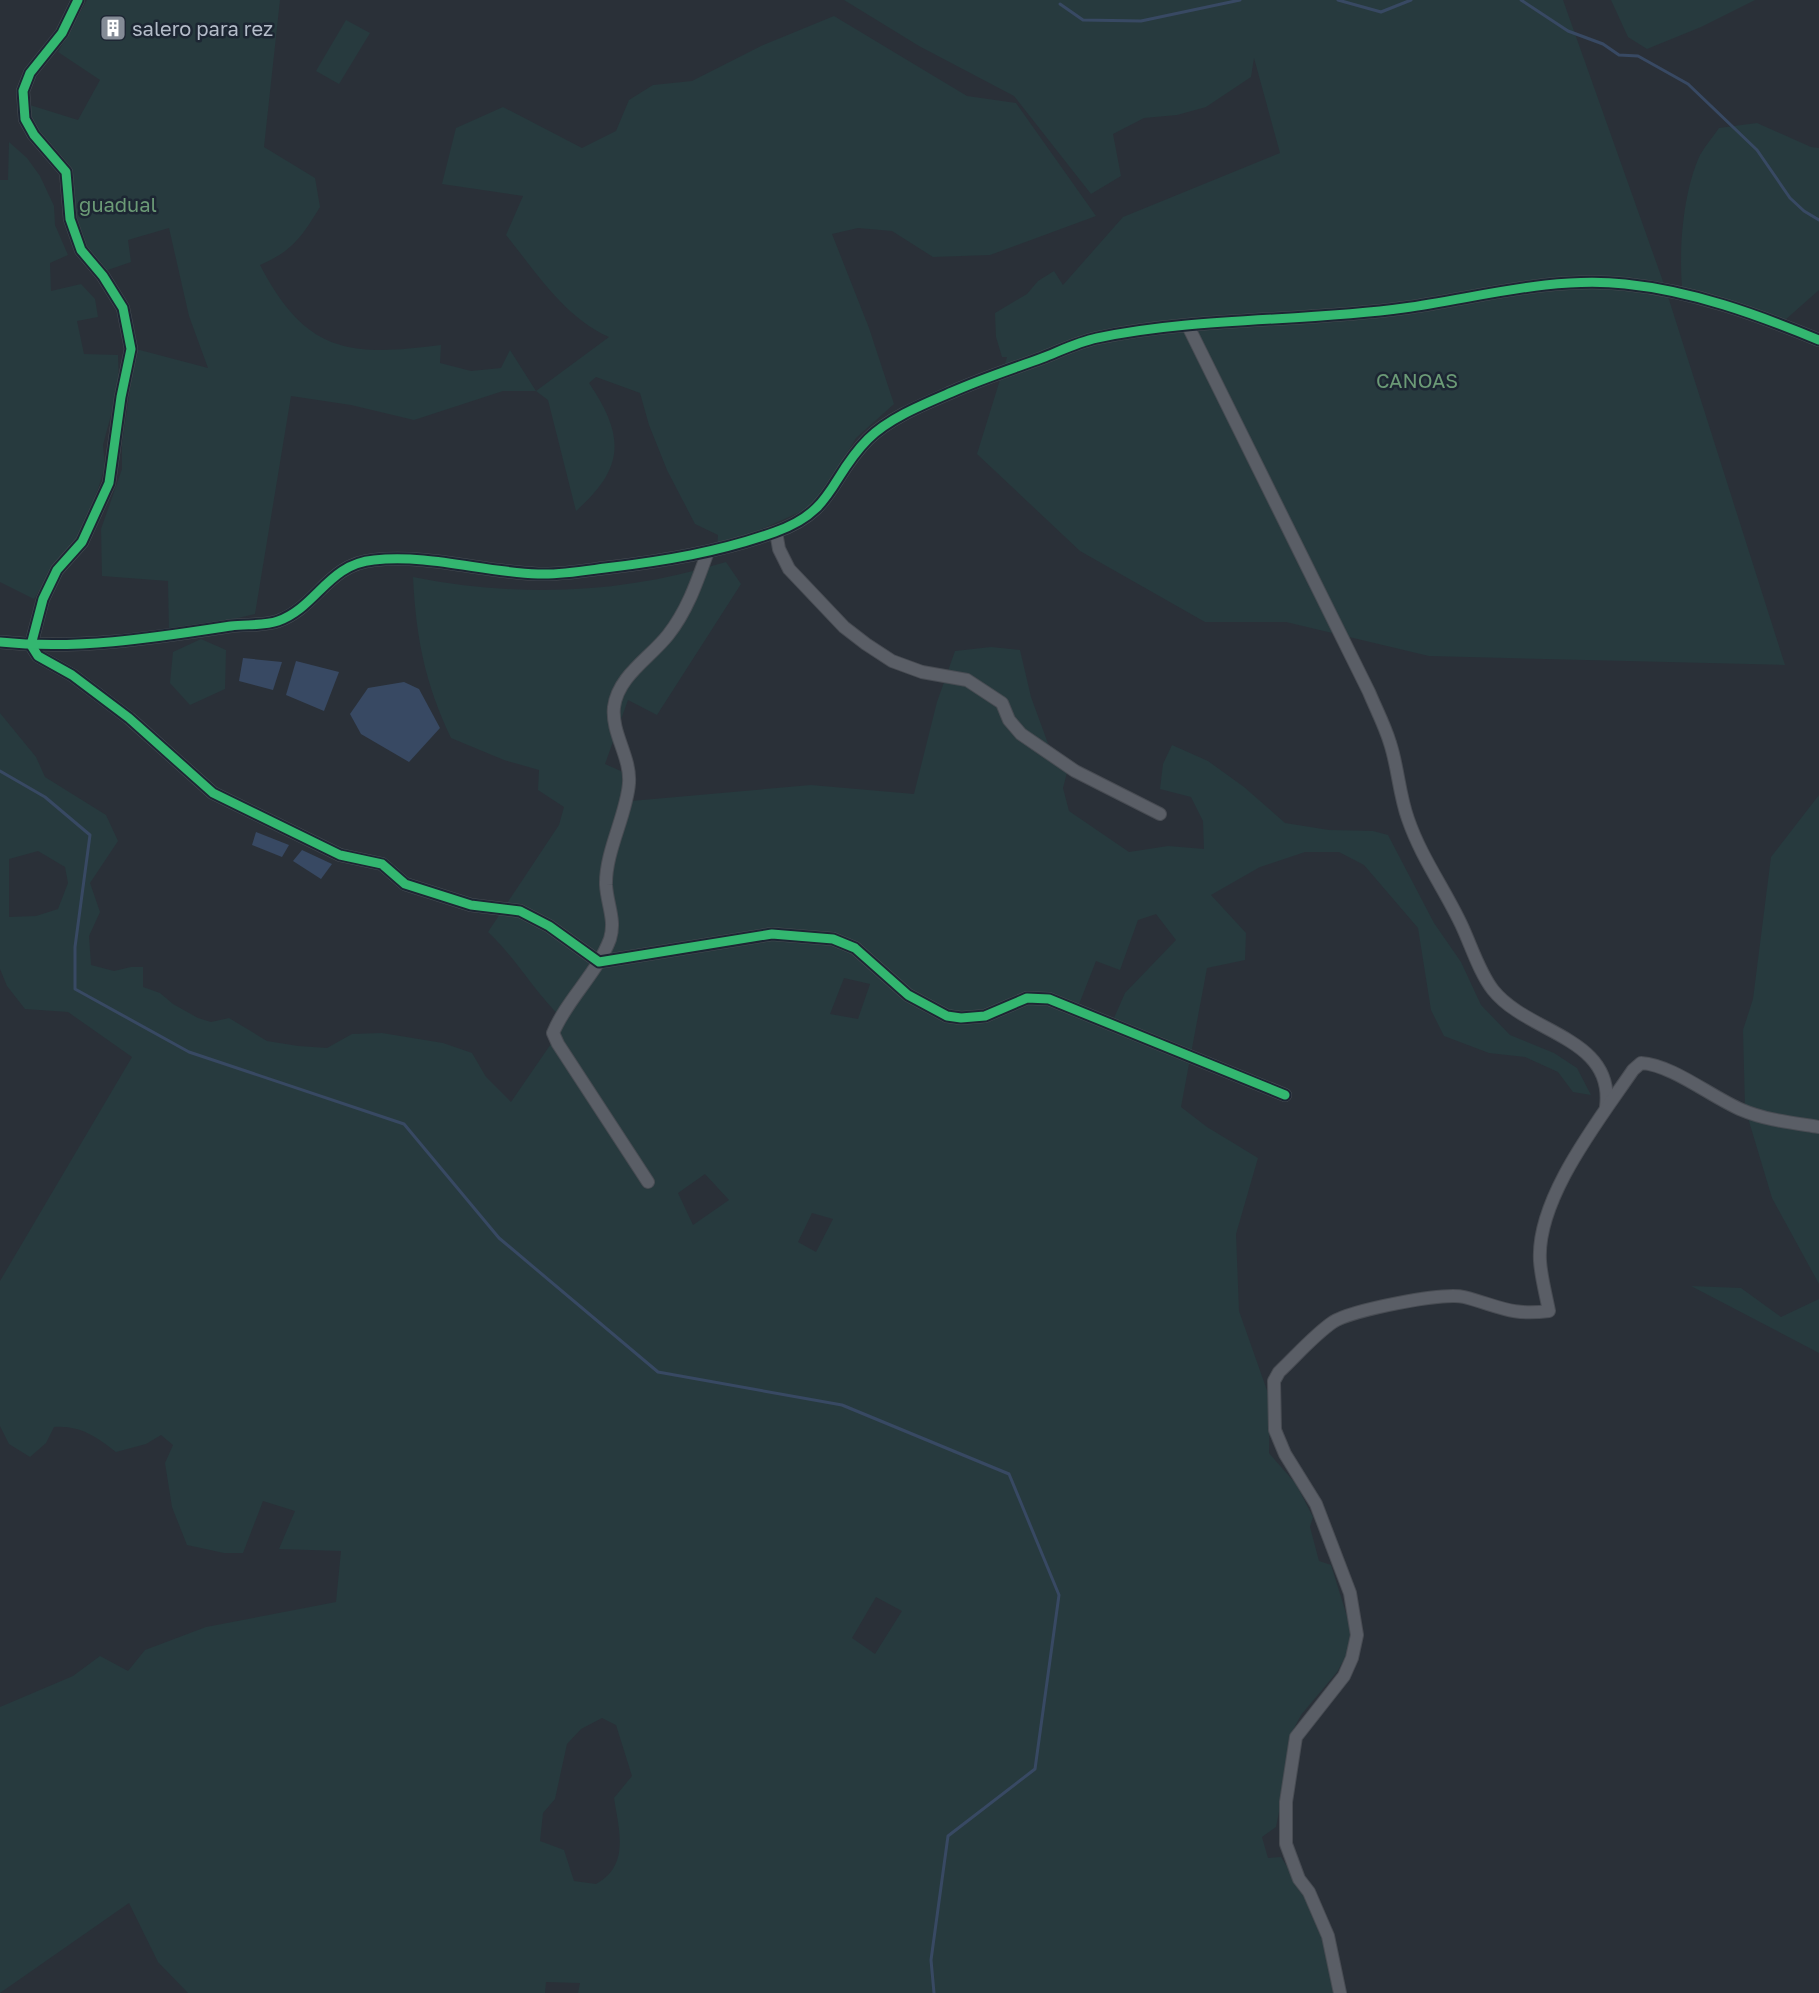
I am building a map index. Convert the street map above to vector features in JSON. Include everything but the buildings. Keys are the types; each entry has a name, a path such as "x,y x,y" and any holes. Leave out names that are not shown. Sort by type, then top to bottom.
{"street":[{"path":"78,0 62,33 30,73 23,91 25,119 34,135 66,172 70,219 81,250 103,276 123,308 131,349 121,396 109,483 82,542 57,570 43,598 31,645 38,656 72,675 129,718 213,793 340,855 381,864 405,884 471,904 520,911 549,926 599,962 772,934 833,939 855,948 908,995 947,1016 962,1018 985,1016 1027,998 1048,999 1285,1095"},
{"path":"0,642 31,645 85,645 151,640 277,621 300,609 342,570 371,560 449,562 538,574 666,561 707,554 776,532 815,512 834,490 849,462 870,437 906,414 952,392 1093,339 1188,326 1266,322 1400,309 1551,284 1622,284 1694,295 1748,312 1819,340"},
{"path":"1188,326 1369,692 1390,743 1408,818 1424,860 1447,895 1491,986 1510,1004 1576,1046 1596,1062 1604,1074 1608,1087 1606,1110"},
{"path":"776,532 789,569 844,627 866,644 892,661 922,672 967,680 1002,703 1009,720 1021,734 1075,771 1160,814"},
{"path":"648,1182 553,1033 599,962 610,937 612,913 606,885 616,829 629,782 615,728 614,706 632,670 668,636 688,604 707,554"},
{"path":"1340,1993 1328,1936 1309,1892 1299,1879 1286,1844 1286,1802 1296,1737 1344,1676 1352,1658 1357,1635 1350,1593 1316,1504 1280,1445 1275,1430 1274,1381 1279,1372 1333,1322 1351,1315 1412,1301 1462,1296 1524,1314 1549,1311 1540,1260 1546,1222 1568,1167 1633,1070 1641,1063 1649,1063 1744,1111 1819,1127"}],"green space":[{"name":"guadual","path":"87,0 280,0 264,147 315,178 320,207 296,242 281,254 260,265 277,294 295,316 313,332 333,342 355,348 380,350 441,345 440,363 471,371 501,368 510,350 536,391 503,391 414,420 351,405 291,396 255,614 169,634 168,581 102,576 101,529 122,469 122,443 136,349 208,368 189,316 169,228 128,240 131,262 99,273 71,239 64,179 51,158 27,138 22,117 30,105 78,120 100,80 58,52"},
{"name":"CANOAS","path":"844,0 1563,0 1665,287 1785,665 1429,656 1286,622 1205,622 1080,551 977,454 1007,357 1002,357 996,337 995,313 1027,294 1038,281 1054,271 1063,285 1123,217 1280,153 1254,58 1251,77 1206,107 1177,115 1144,118 1113,134 1121,176 1091,194 1014,96 919,46"},
{"path":"1611,0 1755,0 1701,27 1647,49 1628,37"},
{"path":"834,16 967,96 1016,103 1096,216 990,255 933,257 892,231 858,228 832,234 869,328 894,404 856,438 821,497 807,509 717,549 718,535 695,524 667,470 649,425 640,393 596,377 589,383 609,419 614,435 614,451 611,466 604,480 576,511 548,400 536,391 609,337 578,318 565,306 506,235 523,196 442,184 456,128 503,107 582,148 616,131 629,100 653,85 692,81 761,46"},
{"path":"346,20 370,33 339,84 316,71"},
{"path":"1757,123 1811,147 1819,148 1819,290 1776,328 1683,297 1681,244 1685,206 1700,155 1719,128"},
{"path":"9,142 27,158 40,176 54,206 55,225 68,255 50,263 51,291 81,284 95,299 98,317 77,321 84,354 118,355 119,385 103,445 105,466 99,486 87,520 74,544 55,564 34,599 0,582 0,180 8,180"},
{"path":"726,562 741,584 657,715 628,700 605,764 632,776 631,801 811,785 914,794 937,702 955,651 991,647 1020,650 1031,697 1050,749 1070,761 1063,788 1069,811 1129,852 1168,846 1204,849 1203,821 1191,797 1160,789 1163,764 1172,745 1208,761 1244,787 1285,823 1329,830 1373,831 1388,835 1434,923 1461,962 1481,1005 1510,1035 1554,1053 1577,1068 1591,1095 1573,1092 1558,1072 1525,1057 1489,1053 1444,1036 1431,1010 1418,928 1364,865 1339,852 1305,852 1260,867 1211,895 1246,933 1245,960 1207,968 1181,1107 1207,1127 1258,1158 1236,1234 1239,1311 1270,1399 1269,1453 1296,1484 1313,1517 1310,1527 1319,1561 1331,1565 1351,1629 1347,1654 1337,1672 1301,1715 1289,1738 1286,1778 1276,1827 1262,1837 1268,1858 1281,1857 1307,1898 1319,1926 1337,1993 578,1993 580,1983 546,1982 545,1993 188,1993 158,1962 129,1903 0,1993 0,1707 73,1676 100,1656 128,1671 145,1650 206,1627 336,1602 341,1551 279,1549 295,1511 263,1501 243,1553 224,1553 187,1545 172,1507 165,1463 173,1445 161,1435 146,1444 116,1452 88,1433 72,1428 54,1427 46,1443 30,1457 9,1444 0,1426 0,1281 132,1057 68,1012 25,1009 7,986 0,969 0,713 36,757 45,777 106,815 118,841 90,883 100,912 89,936 91,965 114,971 143,967 143,987 160,993 173,1004 198,1018 211,1022 229,1018 267,1041 327,1048 352,1034 382,1033 443,1043 472,1053 486,1077 511,1102 566,1022 488,932 559,825 564,807 538,790 539,770 504,760 451,738 423,660 413,577 453,584 531,590 609,586 687,573","holes":["38,851 65,867 68,883 58,909 36,916 9,917 9,859","1156,914 1176,940 1125,993 1110,1027 1074,1017 1096,961 1120,970 1138,920","844,978 870,984 858,1019 830,1014","705,1174 729,1200 693,1225 678,1193","812,1213 833,1219 816,1252 798,1242","876,1597 902,1611 875,1654 852,1638","602,1718 616,1725 632,1776 614,1798 620,1846 618,1857 607,1876 596,1884 574,1881 564,1850 540,1841 543,1813 555,1799 567,1744 581,1729"]},
{"path":"201,639 226,650 225,689 190,705 170,683 173,652"},
{"path":"1819,795 1819,1284 1772,1198 1745,1108 1743,1030 1753,999 1771,857"},
{"path":"1691,1286 1741,1288 1781,1317 1819,1299 1819,1353"}],"water":[{"path":"243,658 282,662 273,690 239,681"},
{"path":"296,661 339,672 324,711 286,695"},
{"path":"404,682 419,689 440,728 409,762 361,734 350,714 368,688"},
{"path":"256,832 289,845 282,857 252,845"},
{"path":"302,850 332,864 321,879 293,861"}],"waterway":[{"path":"1060,4 1083,20 1141,21 1240,0"},
{"path":"1338,0 1381,12 1411,0"},
{"path":"1521,0 1568,31 1603,44 1619,55 1638,56 1688,84 1757,150 1790,198 1804,211 1819,220"},
{"path":"0,771 45,797 90,835 75,947 75,989 189,1052 404,1124 499,1238 658,1372 842,1405 1009,1474 1059,1595 1035,1769 948,1836 931,1960 934,1993"}],"cycle path":[{"path":"78,0 62,33 30,73 23,91 25,119 34,135 66,172 70,219 81,250 103,276 123,308 131,349 121,397 109,483 82,542 57,570 43,599 31,645 38,656 72,675 129,718 213,793 340,855 382,864 405,884 471,905 520,911 549,926 599,962 772,934 833,939 855,948 908,995 947,1016 961,1018 985,1016 1027,998 1049,999 1285,1095"},
{"path":"0,642 58,645 116,642 231,626 273,623 291,615 345,569 358,563 374,560 415,559 517,573 555,574 670,559 733,545 795,524 809,514 821,504 855,453 868,439 886,424 907,412 974,383 1076,344 1134,331 1404,308 1542,285 1597,282 1650,287 1700,298 1772,321 1819,340"}],"place":[{"name":"salero para rez","path":"113,28"}]}
